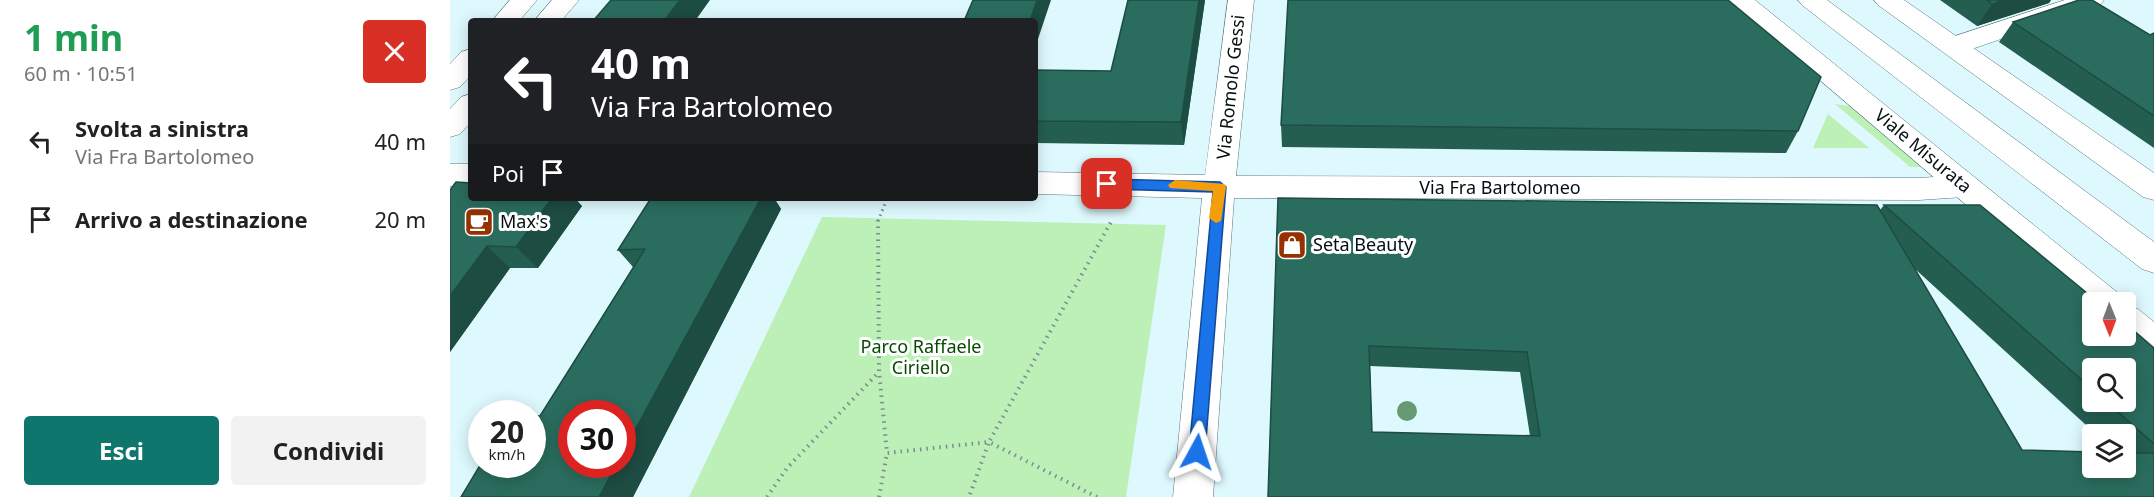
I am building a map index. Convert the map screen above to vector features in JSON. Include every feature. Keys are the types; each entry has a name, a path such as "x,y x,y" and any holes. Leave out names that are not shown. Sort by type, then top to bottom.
{"street":[{"path":"508,18 524,0"},
{"path":"550,18 566,0"},
{"name":"Via Romolo Gessi","path":"1193,497 1220,187 1241,0"},
{"name":"Viale Misurata","path":"1739,0 2093,292"},
{"path":"1811,0 2154,260"},
{"path":"1887,0 2154,189"},
{"path":"1953,46 2091,0"},
{"path":"450,81 468,61"},
{"path":"450,127 468,107"},
{"path":"450,175 468,175"},
{"name":"Via Fra Bartolomeo","path":"1038,183 1220,187 1919,189 1964,186"},
{"path":"2136,328 2154,343"}],"path":[{"path":"879,497 887,453 879,371 878,217 885,204"},
{"path":"969,497 990,442 1111,223"},
{"path":"768,497 787,468 879,371"},
{"path":"887,453 990,442 1097,497"}],"green space":[{"path":"1835,104 1855,107 1927,167 1910,167"},
{"path":"1828,114 1869,148 1813,148"},
{"name":"Parco Raffaele Ciriello","path":"822,217 1166,225 1126,497 689,497"}],"building":[{"path":"611,0 680,0 666,18 596,18"},
{"path":"973,0 1037,0 1031,18 965,18"},
{"path":"1128,0 1199,0 1181,122 1038,121 1038,70 1111,71"},
{"path":"1288,0 1728,0 1821,77 1798,131 1281,125"},
{"path":"1987,0 2004,0 1992,4"},
{"path":"2079,0 2092,0 2150,35 2154,33 2154,116 2013,22"},
{"path":"456,182 468,183 468,201 550,201 516,247 487,246 450,296 450,190"},
{"path":"1278,198 1877,205 2022,450 2082,452 2082,478 2136,478 2136,453 2154,453 2154,497 1268,497","holes":["1369,346 1527,352 1540,436 1372,432"]},
{"path":"649,201 759,201 636,428 636,400 558,400 558,478 609,478 599,497 461,497 472,478 546,478 546,406 645,249 618,250"},
{"path":"1884,205 1980,205 2086,292 2082,292 2082,346 2136,346 2136,333 2154,348 2154,444 2136,428 2136,424 2132,424 2118,412 2136,412 2136,358 2082,358 2082,380"}],"slow traffic":[{"path":"1175,185 1220,187 1216,218"}],"place":[{"name":"Max's","path":"479,222"},
{"name":"Seta Beauty","path":"1292,245"}],"route":[{"path":"1107,184 1220,187 1197,452"}]}
